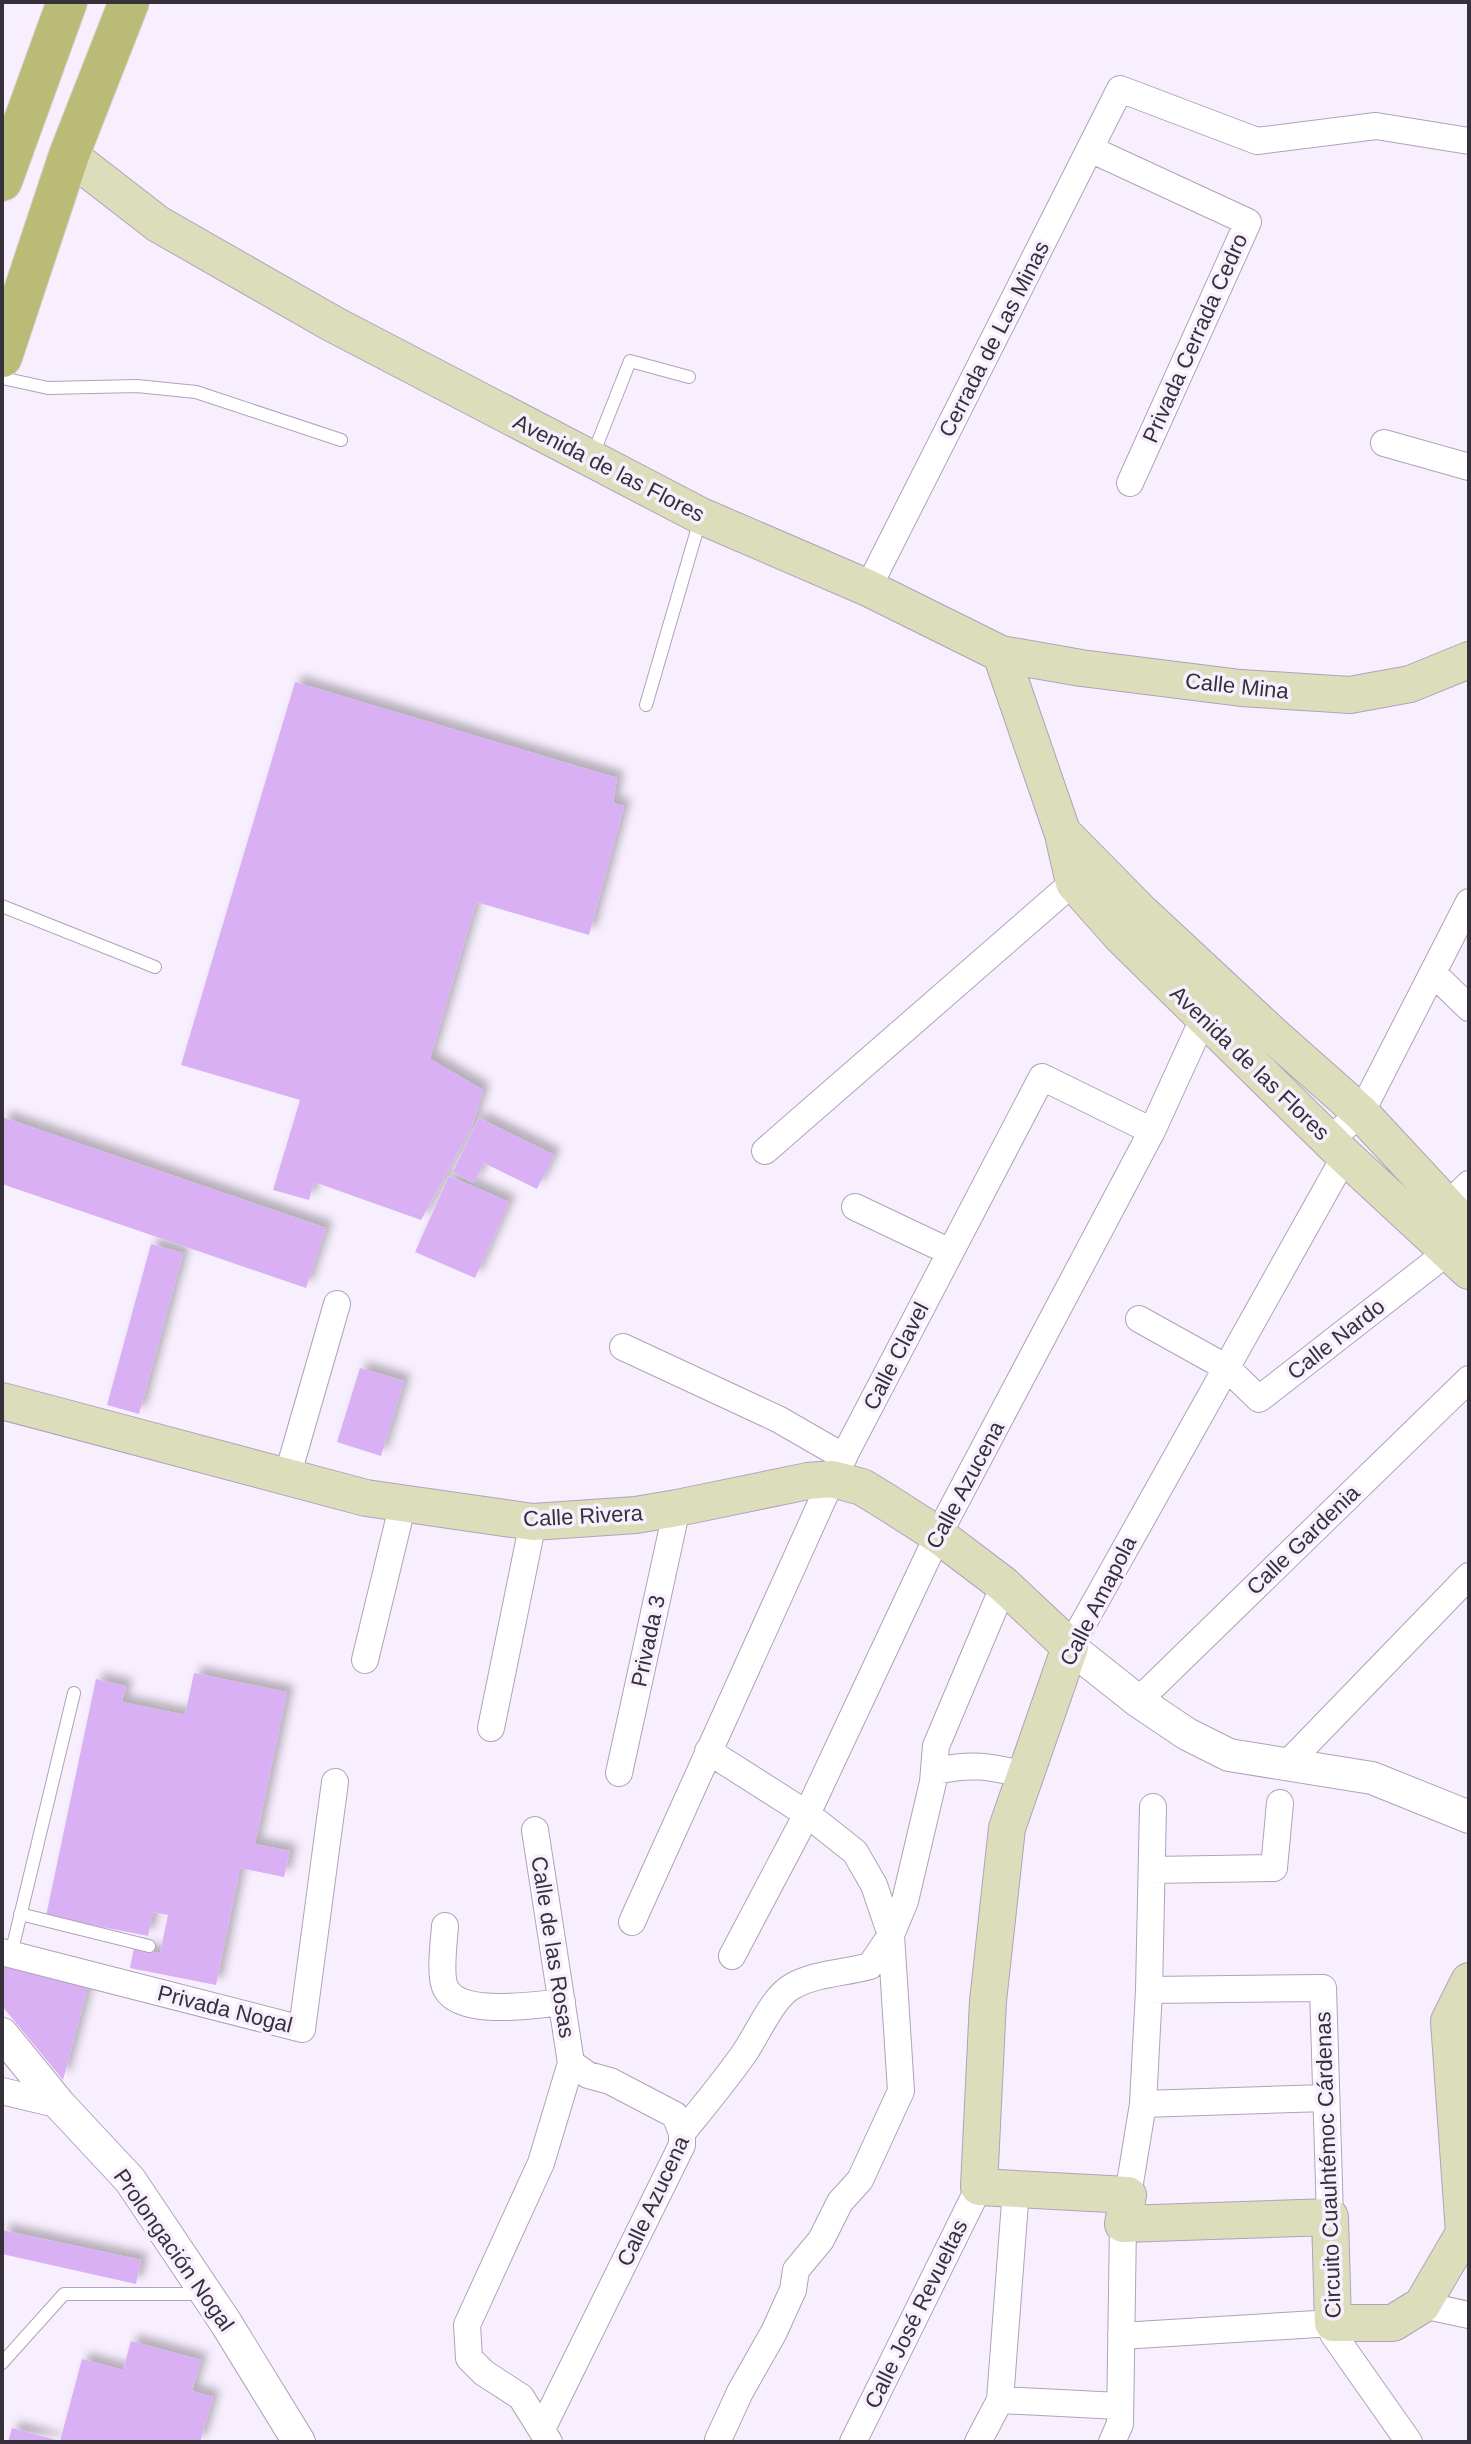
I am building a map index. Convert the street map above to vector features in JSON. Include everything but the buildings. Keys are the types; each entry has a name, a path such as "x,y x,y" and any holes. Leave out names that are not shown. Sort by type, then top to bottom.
{"main road":[{"path":"2,181 67,2"},
{"path":"2,357 69,155 129,2"},
{"name":"Avenida de las Flores","path":"69,155 158,224 333,324 701,516 868,588 1001,654 1063,834 1121,936 1337,1148 1454,1229"},
{"name":"Calle Mina","path":"1001,654 1081,668 1241,688 1350,695 1410,684 1469,660"},
{"name":"Avenida de las Flores","path":"1083,874 1361,1113 1454,1229"},
{"name":"Calle Rivera","path":"2,1401 366,1498 533,1522 636,1515 677,1508 808,1481 838,1468 862,1487 938,1535 1004,1585 1070,1647"},
{"name":"Calle Amapola","path":"979,2187 988,2001 1007,1828 1070,1647"},
{"path":"1333,2323 1393,2323 1422,2305 1467,2229 1449,2021 1469,1981"},
{"path":"979,2187 1016,2189 1125,2210 1330,2217"},
{"name":"Circuito Cuauhtémoc Cárdenas","path":"1330,2217 1333,2323"}],"street":[{"name":"Cerrada de Las Minas","path":"868,588 1120,89 1257,141 1376,126 1469,141"},
{"name":"Privada Cerrada Cedro","path":"1090,149 1248,222 1130,483"},
{"path":"1384,443 1469,467"},
{"path":"765,1151 1083,874"},
{"path":"1337,1148 1361,1113 1469,902"},
{"path":"1433,973 1469,1008"},
{"name":"Calle Azucena","path":"732,1956 807,1814 938,1535 1152,1131 1204,1017"},
{"path":"1246,1059 1273,1035"},
{"name":"Calle Clavel","path":"632,1922 838,1468 1042,1077 1152,1131"},
{"name":"Calle Amapola","path":"1070,1647 1227,1368 1337,1148"},
{"path":"855,1207 950,1252"},
{"name":"Calle Nardo","path":"1227,1368 1259,1399 1454,1229"},
{"path":"287,1477 337,1304"},
{"path":"1139,1319 1227,1368"},
{"path":"623,1347 778,1419 838,1468"},
{"name":"Calle Gardenia","path":"1138,1701 1469,1379"},
{"path":"365,1660 403,1503"},
{"name":"Privada 3","path":"619,1773 677,1508"},
{"path":"491,1728 533,1522"},
{"path":"1287,1764 1469,1576"},
{"name":"Calle Azucena","path":"545,2436 682,2145 682,2133 745,2053 767,2016 790,1987 814,1977 843,1974 870,1966 891,1935 905,1901 935,1771 936,1746 1004,1585"},
{"path":"1070,1647 1138,1701 1187,1734 1229,1755 1372,1778 1469,1817"},
{"path":"708,1751 807,1814 855,1852 874,1885 891,1935 901,2091 860,2180 840,2202 821,2240 796,2270 793,2290 774,2332 740,2392 718,2440"},
{"path":"935,1771 986,1765 1026,1775"},
{"name":"Privada Nogal","path":"6,1953 302,2029 335,1782"},
{"path":"1152,1870 1274,1868 1280,1803"},
{"path":"1112,2442 1120,2424 1125,2210 1143,2104 1153,1807"},
{"name":"Calle de las Rosas","path":"535,1830 571,2063"},
{"path":"445,1926 443,1981 447,1992 460,2000 486,2007 562,2002"},
{"name":"Circuito Cuauhtémoc Cárdenas","path":"1149,1990 1323,1988 1330,2217"},
{"name":"Prolongación Nogal","path":"2,2034 60,2105 130,2180 207,2294 299,2442"},
{"path":"545,2436 521,2397 484,2373 469,2358 467,2325 541,2163 571,2063 588,2075 610,2081 675,2115 682,2133"},
{"path":"2,2091 60,2105"},
{"path":"1143,2104 1325,2098"},
{"name":"Calle José Revueltas","path":"853,2442 979,2187"},
{"path":"978,2442 1000,2400 1016,2189"},
{"path":"1422,2305 1469,2315"},
{"path":"1121,2336 1333,2323"},
{"name":"Circuito Cuauhtémoc Cárdenas","path":"1333,2323 1333,2334 1409,2442"},
{"path":"1000,2400 1119,2406"}],"lane":[{"path":"591,460 630,361 689,377"},
{"path":"2,378 48,388 137,386 196,392 341,440"},
{"path":"646,705 701,516"},
{"path":"2,906 155,967"},
{"path":"6,1953 20,1914 74,1693"},
{"path":"20,1914 149,1946"},
{"path":"2,2363 64,2294 207,2294"}]}
